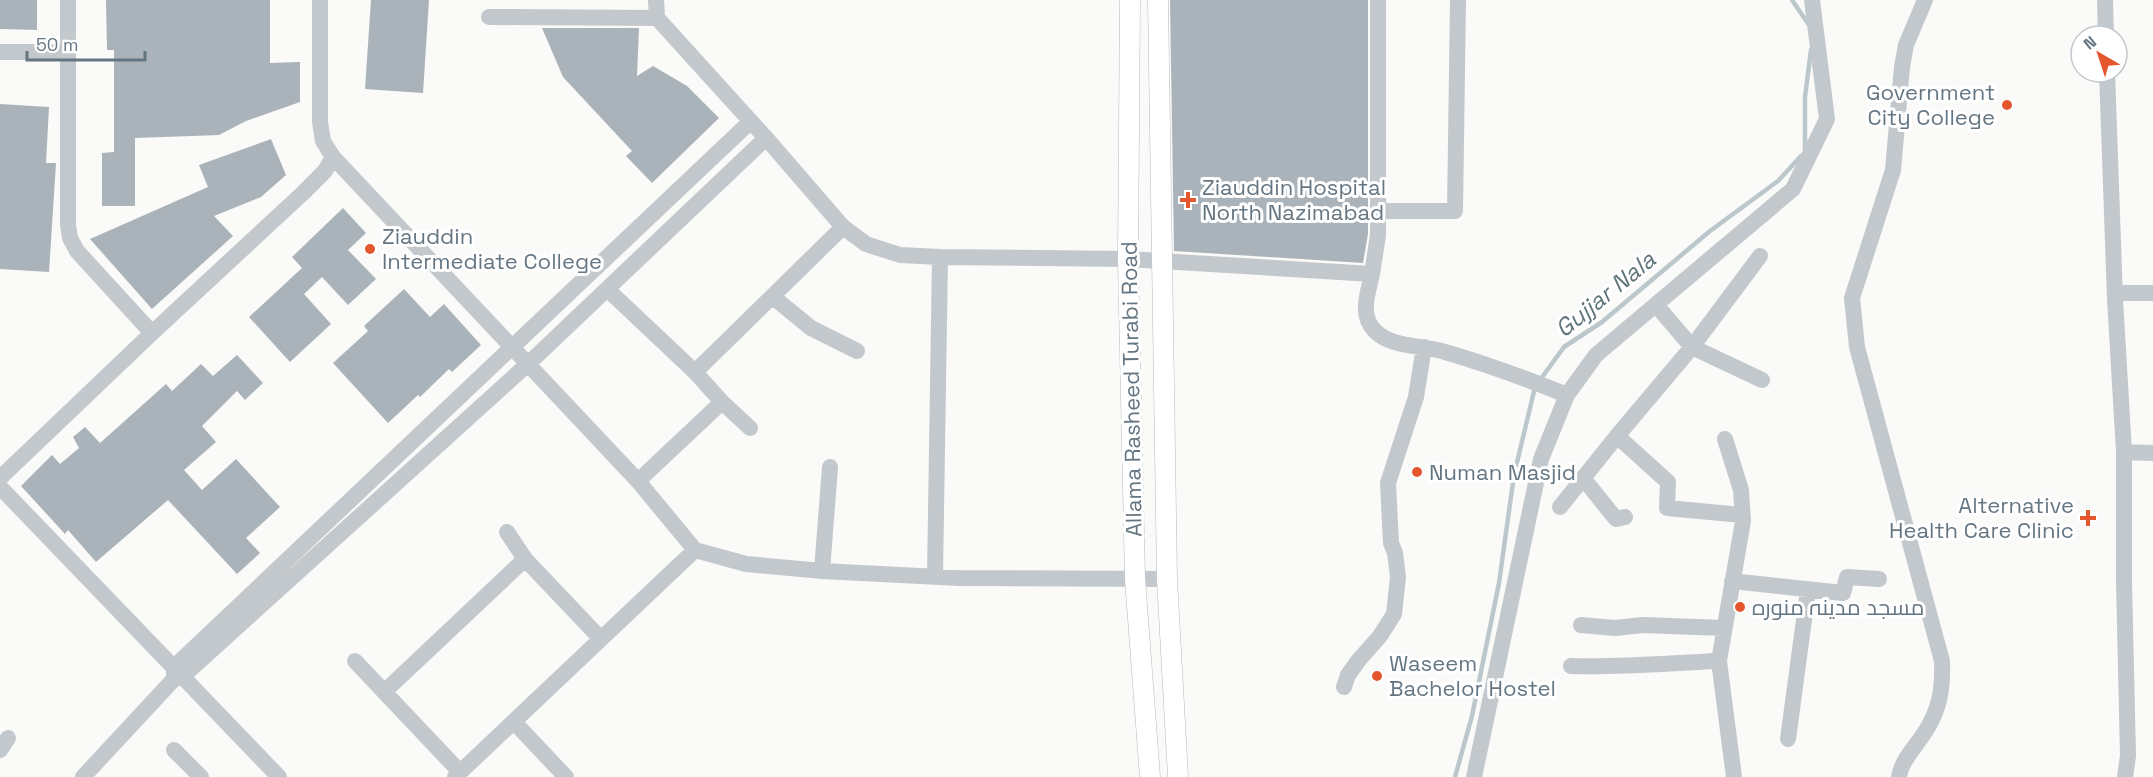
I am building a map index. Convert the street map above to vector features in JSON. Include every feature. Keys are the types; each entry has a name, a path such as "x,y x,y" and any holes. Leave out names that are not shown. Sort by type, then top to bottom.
{"main road":[{"name":"Allama Rasheed Turabi Road","path":"1130,0 1128,259 1135,579 1150,777"},
{"name":"Allama Rasheed Turabi Road","path":"1158,0 1167,579 1178,777"},
{"path":"1147,746 1177,743"}],"street":[{"path":"68,0 68,225 70,238 77,251 152,333"},
{"path":"320,0 320,122 323,141 333,158 638,481 695,550 746,564 822,570 935,576 1167,579"},
{"path":"656,0 657,18 843,227 866,244 900,255 1162,260 1372,274"},
{"path":"1378,0 1378,235 1365,310 1374,330 1391,341 1442,351 1515,374 1567,395"},
{"path":"1378,211 1455,211 1458,0"},
{"path":"1474,777 1541,459 1567,395 1596,355 1794,189 1827,119 1812,0"},
{"path":"1899,777 1939,706 1943,685 1942,661 1857,347 1851,298 1893,170 1906,45 1925,0"},
{"path":"2105,0 2106,24"},
{"path":"489,17 657,18"},
{"path":"0,52 67,52"},
{"path":"2107,84 2115,293 2124,452 2128,756 2125,777"},
{"path":"83,777 177,674 512,347 750,122"},
{"path":"177,674 528,364 766,138"},
{"path":"0,478 303,193 325,171 333,158"},
{"path":"695,372 843,227"},
{"path":"1560,507 1692,347 1760,256"},
{"path":"935,576 940,257"},
{"path":"607,289 695,372 750,428"},
{"path":"2115,293 2153,293"},
{"path":"773,297 811,328 857,351"},
{"path":"1656,305 1692,347 1762,380"},
{"path":"1344,687 1348,675 1380,636 1394,614 1398,577 1391,543 1388,483 1416,397 1424,347"},
{"path":"638,481 722,402"},
{"path":"1617,436 1668,482 1667,508 1742,516"},
{"path":"1725,439 1742,490 1742,516 1719,661 1734,777"},
{"path":"2124,452 2153,453"},
{"path":"822,570 830,467"},
{"path":"1583,478 1616,519 1625,517"},
{"path":"0,487 177,674 279,777"},
{"path":"507,532 525,559 601,639"},
{"path":"355,661 457,775 695,550"},
{"path":"384,692 525,559"},
{"path":"1732,581 1843,593 1847,578 1879,579"},
{"path":"1788,739 1808,590"},
{"path":"1581,625 1615,628 1643,625 1724,628"},
{"path":"1571,666 1605,667 1719,661"},
{"path":"514,722 567,777"},
{"path":"174,750 201,777"}],"building":[{"path":"0,0 37,0 37,30 0,29"},
{"path":"106,0 270,0 270,63 300,62 300,102 246,121 219,135 135,138 135,206 102,206 102,153 114,152 114,50 107,50"},
{"path":"371,0 429,0 423,93 365,89"},
{"path":"1170,0 1368,0 1368,234 1363,263 1174,251"},
{"path":"542,28 639,28 637,76 653,66 687,86 719,118 652,183 626,156 632,151 563,77"},
{"path":"0,104 49,107 46,163 56,163 49,272 0,269"},
{"path":"271,139 286,175 261,197 214,216 233,236 152,309 90,239 208,187 199,165"},
{"path":"343,208 366,233 348,250 376,279 348,305 322,277 304,294 331,324 290,362 249,317 302,268 292,257"},
{"path":"404,289 430,317 444,304 481,345 452,372 449,369 420,397 418,395 388,423 333,363 368,331 364,326"},
{"path":"237,355 263,383 245,400 237,391 202,426 216,442 184,470 202,490 236,459 280,507 246,538 260,553 237,574 168,500 96,562 68,530 65,534 21,486 52,455 60,464 79,448 73,437 85,427 100,443 166,384 172,391 201,364 213,376"}],"waterway":[{"name":"Gujjar Nala","path":"1792,0 1809,25"},
{"name":"Gujjar Nala","path":"1805,149 1805,97 1811,50"},
{"name":"Gujjar Nala","path":"1540,380 1564,347 1602,322 1710,231 1778,181 1801,156"},
{"name":"Gujjar Nala","path":"1455,777 1472,716 1499,583 1514,475 1535,387"}],"place":[{"name":"Government City College","path":"2007,105"},
{"name":"Ziauddin Hospital North Nazimabad","path":"1188,200"},
{"name":"Ziauddin Intermediate College","path":"370,249"},
{"name":"Numan Masjid","path":"1417,472"},
{"name":"Alternative Health Care Clinic","path":"2088,518"},
{"name":"مسجد مدینہ منورہ","path":"1740,607"},
{"name":"Waseem Bachelor Hostel","path":"1377,676"}]}
